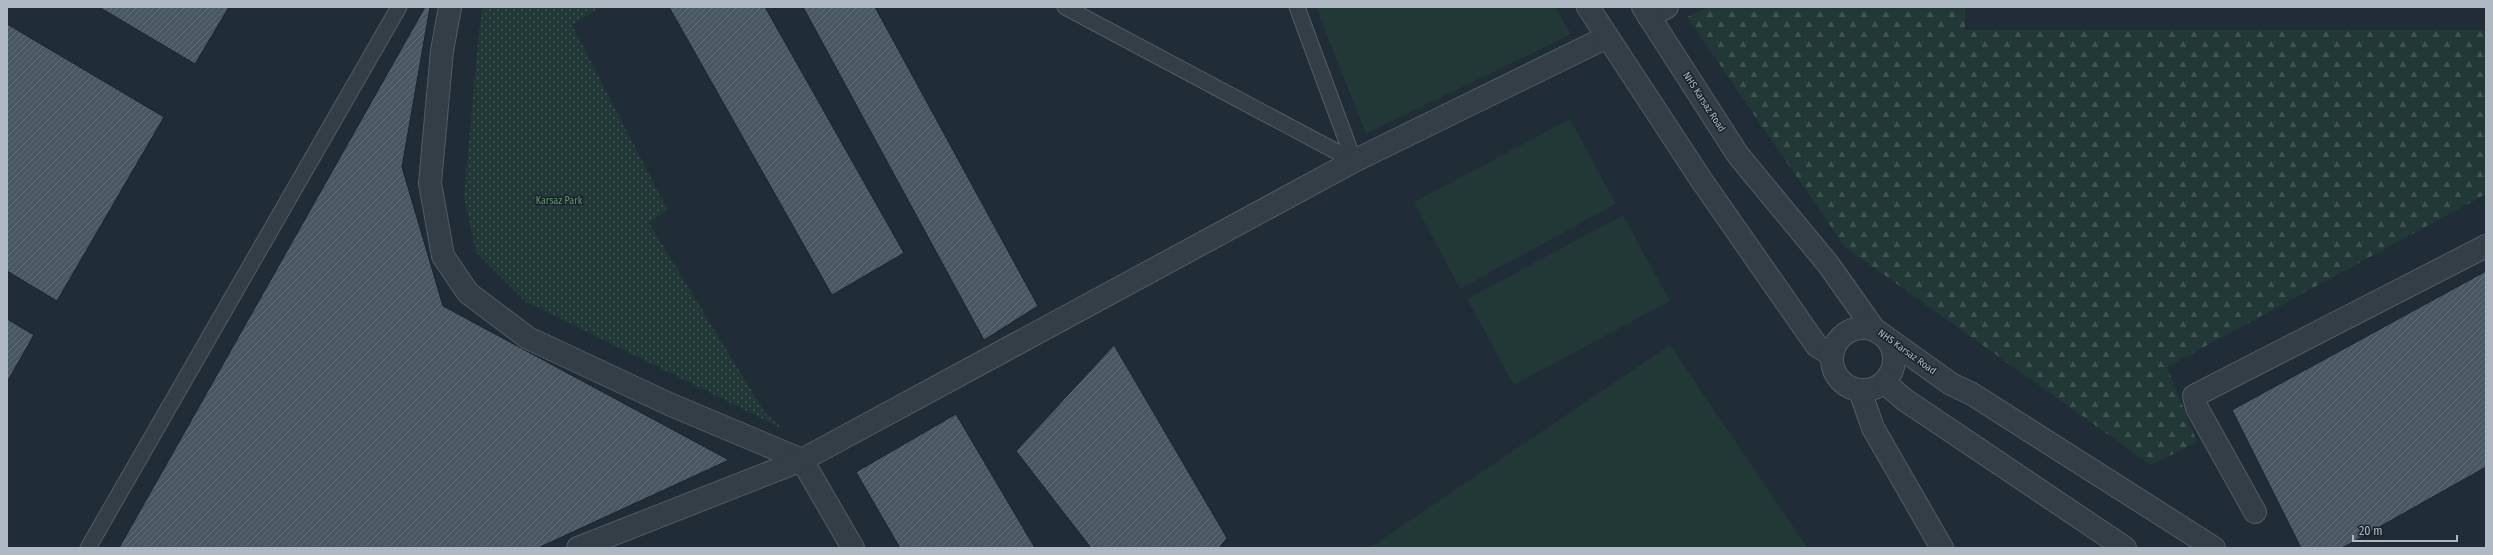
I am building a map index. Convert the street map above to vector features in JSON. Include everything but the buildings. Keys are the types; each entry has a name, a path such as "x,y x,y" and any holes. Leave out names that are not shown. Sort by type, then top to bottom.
{"street":[{"path":"450,7 442,51 430,183 443,256 468,294 528,338 669,404 802,460 853,548"},
{"path":"1588,7 1702,181 1812,340 1817,346 1832,354"},
{"name":"NHS Karsaz Road","path":"1653,10 1738,155 1828,264 1874,329 1951,384 1978,398 2214,548"},
{"path":"578,548 802,460 1354,161 1607,37"},
{"path":"2255,512 2197,408 2194,396 2486,246"},
{"path":"1871,329 1888,339 1894,357 1892,371 1884,383 1869,390 1860,391 1842,382 1836,374 1832,354 1842,336 1850,330 1871,329"},
{"path":"1884,383 1950,430 2125,548"},
{"path":"1860,391 1873,428 1942,548"}],"lane":[{"path":"88,548 400,7"},
{"path":"1065,7 1354,161"},
{"path":"1297,7 1354,161"}],"green space":[{"name":"Karsaz Park","path":"483,7 600,7 572,25 667,209 649,223 765,413 783,429 525,301 476,252 464,197 479,31"},
{"path":"1316,7 1555,7 1571,34 1366,134"},
{"path":"1709,7 1965,7 1965,30 2486,30 2486,194 2167,367 2197,442 2151,465 1845,247 1687,17"},
{"path":"1570,119 1616,204 1460,289 1414,202"},
{"path":"1623,215 1670,301 1514,385 1467,299"},
{"path":"1670,345 1807,547 1369,548"}]}
